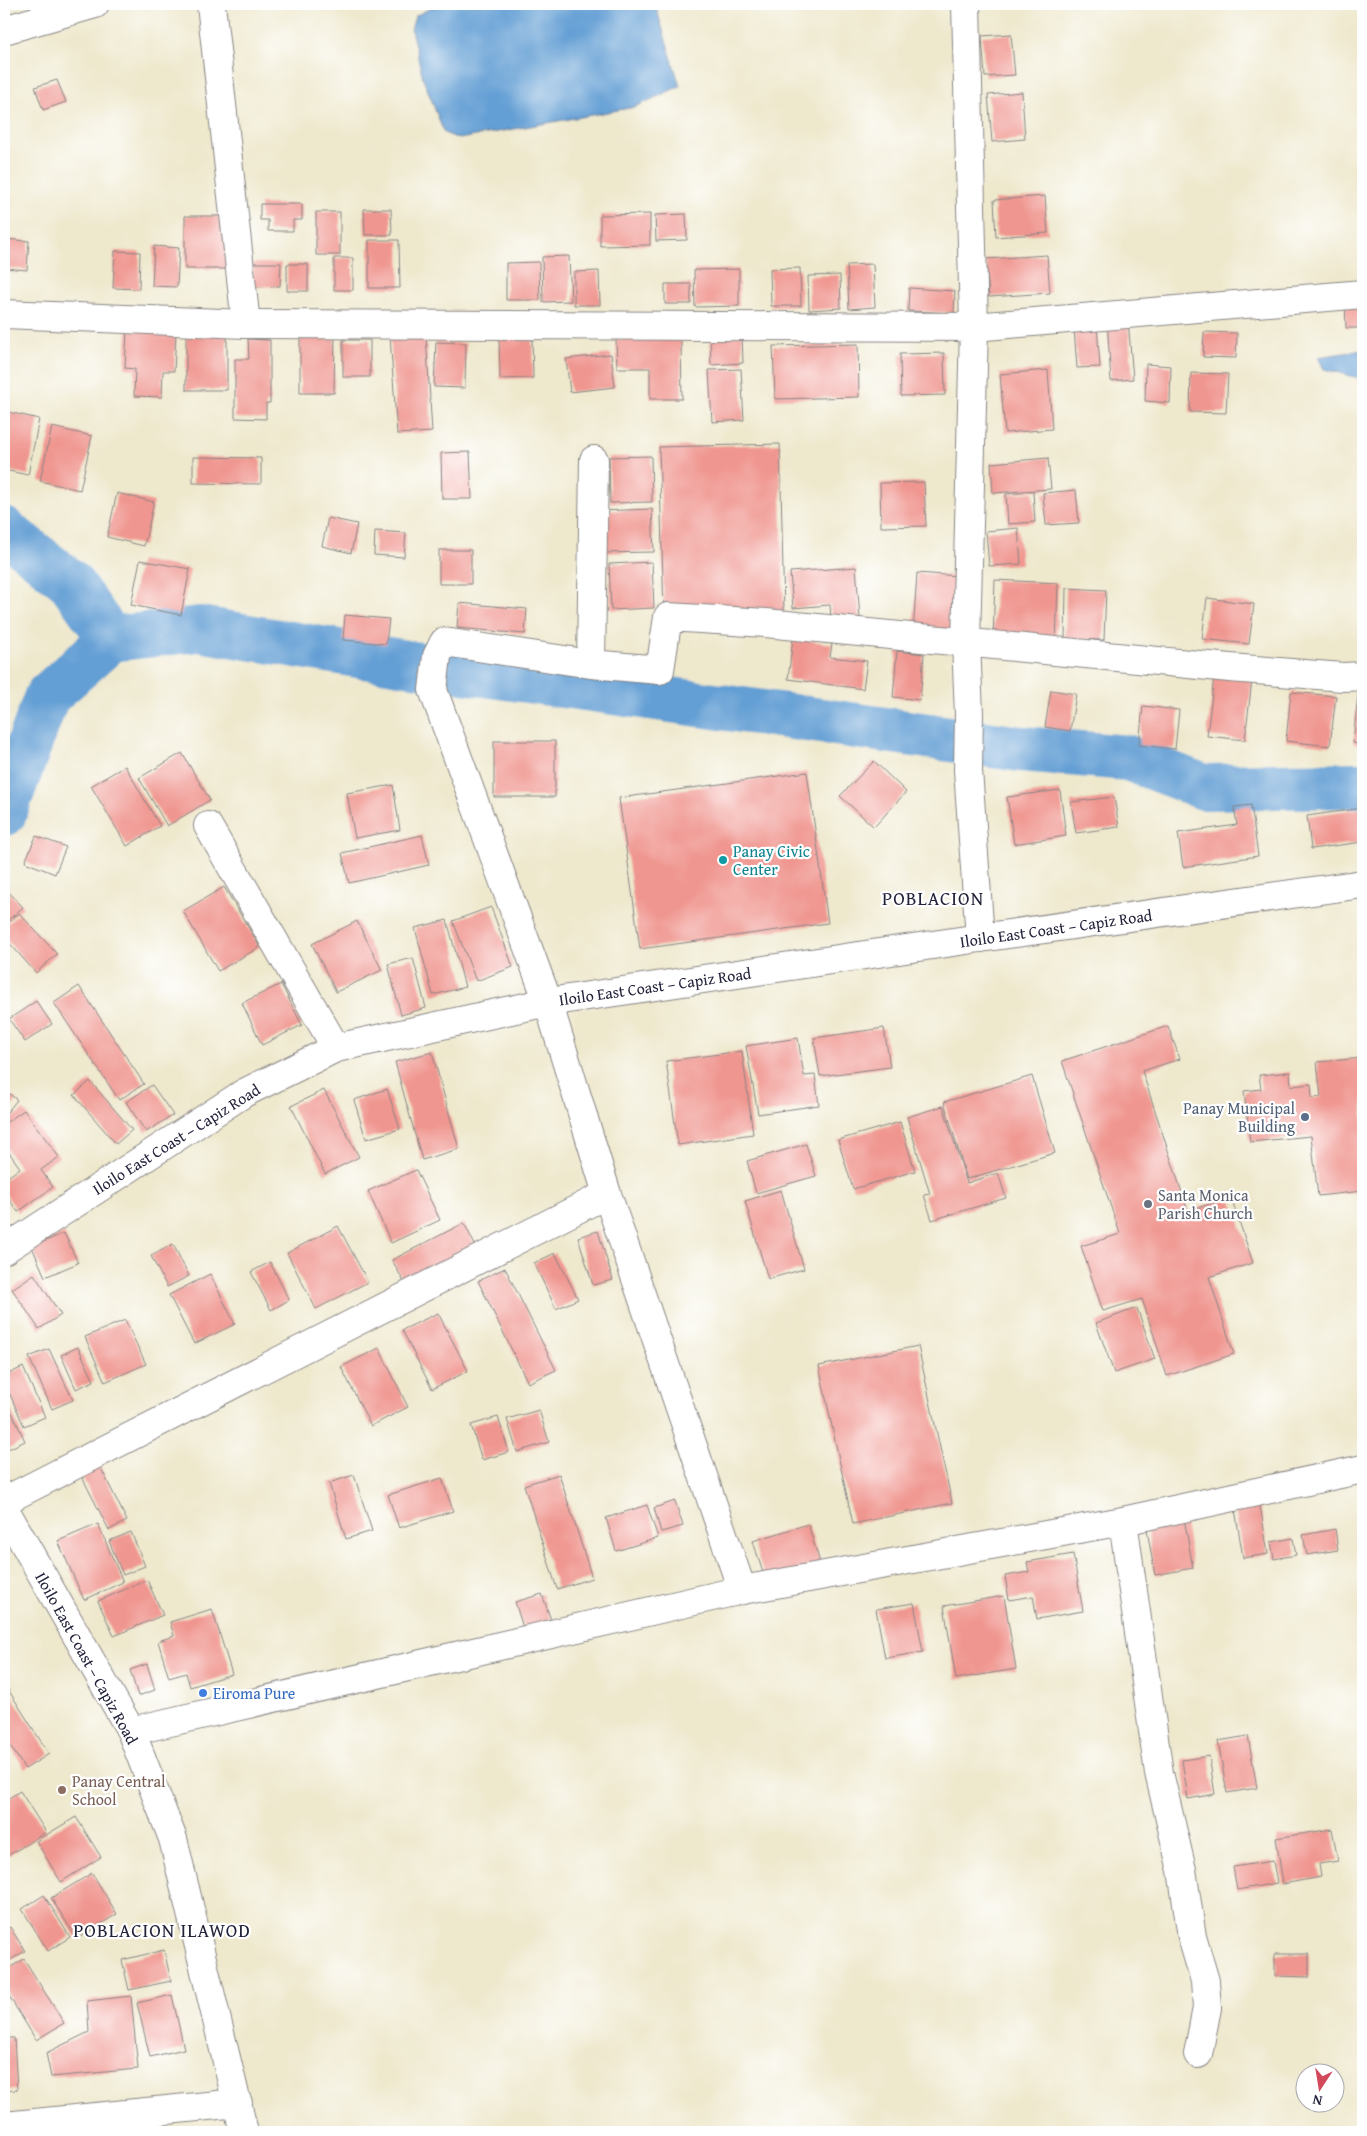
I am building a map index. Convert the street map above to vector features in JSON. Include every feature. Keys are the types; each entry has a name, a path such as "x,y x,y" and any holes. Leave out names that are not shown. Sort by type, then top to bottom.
{"street":[{"path":"4,30 95,4"},
{"path":"210,4 246,324"},
{"path":"966,4 974,327 966,642 970,715 968,770 980,938"},
{"path":"4,314 246,324 974,327 1363,294"},
{"path":"591,664 594,460"},
{"path":"742,1590 607,1194 548,1002 434,690 437,656 444,642 591,664 660,670 668,617 766,622 1230,668 1343,677 1363,676"},
{"path":"208,826 336,1048"},
{"name":"Iloilo East Coast – Capiz Road","path":"4,1250 244,1093 336,1048 548,1002 1363,884"},
{"path":"4,1500 607,1194"},
{"path":"131,1730 742,1590 1122,1521 1363,1469"},
{"name":"Iloilo East Coast – Capiz Road","path":"4,1508 131,1730 173,1839 244,2132"},
{"path":"1122,1521 1159,1773 1182,1870 1192,1937 1205,1981 1207,2008 1198,2054"},
{"path":"4,2126 238,2104"}],"water":[{"path":"439,4 655,4 680,86 635,107 459,139 444,133 423,78 411,30 415,16"},
{"path":"1363,350 1363,379 1324,369 1318,357"}],"building":[{"path":"1011,34 1015,75 985,77 982,36"},
{"path":"57,80 66,102 43,110 35,87"},
{"path":"1022,92 1025,139 992,142 988,95"},
{"path":"1045,196 1048,233 996,237 994,200"},
{"path":"260,204 302,204 302,220 293,220 293,231 268,231 268,220 260,220"},
{"path":"364,209 391,209 392,235 365,235"},
{"path":"316,212 340,212 340,255 316,255"},
{"path":"650,214 650,245 600,246 600,215"},
{"path":"686,214 687,240 656,241 655,215"},
{"path":"185,216 232,216 232,269 185,269"},
{"path":"4,239 29,241 27,270 4,268"},
{"path":"369,240 399,240 400,288 369,288"},
{"path":"154,246 179,248 177,287 152,286"},
{"path":"115,251 140,252 139,289 113,288"},
{"path":"1047,255 1050,293 989,297 986,259"},
{"path":"569,256 571,301 543,302 542,257"},
{"path":"334,258 353,258 353,290 334,290"},
{"path":"539,262 540,300 506,300 506,263"},
{"path":"253,263 281,263 280,286 253,287"},
{"path":"287,264 308,264 308,291 287,291"},
{"path":"873,264 875,307 849,309 847,265"},
{"path":"800,268 801,306 771,306 770,269"},
{"path":"739,269 739,306 695,307 694,270"},
{"path":"599,271 600,305 574,305 574,272"},
{"path":"840,275 841,308 809,310 808,276"},
{"path":"665,284 691,284 691,304 665,304"},
{"path":"909,288 955,291 954,313 908,311"},
{"path":"1345,298 1363,298 1363,328 1346,328"},
{"path":"1128,319 1133,379 1111,381 1107,320"},
{"path":"1097,326 1100,367 1077,368 1074,328"},
{"path":"127,330 176,333 174,371 163,371 162,397 134,396 135,369 125,368"},
{"path":"186,332 227,332 227,390 186,390"},
{"path":"1204,332 1237,333 1236,358 1203,357"},
{"path":"300,333 335,333 334,393 300,393"},
{"path":"426,334 432,432 397,434 390,336"},
{"path":"742,335 743,363 711,365 710,337"},
{"path":"499,337 532,337 533,378 500,379"},
{"path":"681,338 682,399 650,399 650,368 617,368 616,339"},
{"path":"248,339 270,340 270,403 266,403 266,419 235,418 235,359 249,359"},
{"path":"343,340 370,340 370,377 343,377"},
{"path":"436,342 466,343 465,388 434,387"},
{"path":"858,344 859,397 775,399 773,346"},
{"path":"944,353 945,395 901,396 900,354"},
{"path":"611,354 615,387 570,392 566,359"},
{"path":"1146,364 1171,366 1170,403 1145,401"},
{"path":"741,369 744,420 712,422 709,370"},
{"path":"1048,370 1052,429 1005,433 1000,374"},
{"path":"1191,373 1228,374 1226,413 1190,412"},
{"path":"4,411 39,419 28,475 4,470"},
{"path":"52,427 92,436 80,490 40,481"},
{"path":"780,444 784,613 664,616 659,447"},
{"path":"470,452 472,499 442,499 441,453"},
{"path":"651,456 652,502 610,503 609,457"},
{"path":"193,457 261,458 261,484 193,483"},
{"path":"1048,458 1051,489 993,493 991,463"},
{"path":"924,482 926,526 881,527 880,483"},
{"path":"1076,490 1079,523 1046,525 1043,493"},
{"path":"1033,492 1035,522 1008,524 1006,494"},
{"path":"117,493 154,502 144,546 107,537"},
{"path":"652,509 654,552 600,553 599,511"},
{"path":"328,518 357,524 351,553 322,546"},
{"path":"1018,528 1021,564 989,566 986,531"},
{"path":"375,531 406,533 404,557 374,555"},
{"path":"439,550 471,550 471,584 439,584"},
{"path":"140,560 190,569 181,615 131,605"},
{"path":"652,562 654,608 611,610 609,564"},
{"path":"856,567 860,618 831,620 830,605 793,608 790,572"},
{"path":"917,573 959,576 955,636 913,633"},
{"path":"995,580 1058,583 1056,643 993,641"},
{"path":"1066,588 1106,590 1104,640 1065,639"},
{"path":"1207,598 1254,604 1249,644 1202,639"},
{"path":"459,603 527,609 525,634 457,628"},
{"path":"345,615 389,619 386,644 343,640"},
{"path":"793,638 832,644 830,657 867,661 863,689 788,679"},
{"path":"897,651 924,654 920,700 893,697"},
{"path":"1214,676 1252,680 1245,740 1207,736"},
{"path":"1051,690 1076,694 1070,731 1045,727"},
{"path":"1291,692 1336,696 1330,746 1286,741"},
{"path":"1358,694 1363,694 1363,745 1353,743"},
{"path":"1143,706 1179,710 1175,749 1139,745"},
{"path":"494,741 555,741 555,797 494,797"},
{"path":"182,753 210,800 167,826 139,778"},
{"path":"874,761 906,792 874,827 840,796"},
{"path":"125,766 160,826 127,846 91,786"},
{"name":"Panay Civic Center","path":"807,772 828,923 640,949 619,798"},
{"path":"393,785 400,830 355,838 347,793"},
{"path":"1060,790 1066,836 1014,844 1007,797"},
{"path":"1114,797 1119,827 1076,833 1071,802"},
{"path":"1251,805 1258,856 1183,867 1178,833 1237,825 1234,807"},
{"path":"1363,808 1363,842 1311,849 1307,816"},
{"path":"422,835 429,865 349,883 342,853"},
{"path":"36,836 66,847 55,874 25,862"},
{"path":"4,887 23,907 4,924"},
{"path":"224,887 260,947 218,971 183,911"},
{"path":"491,907 513,967 476,981 453,921"},
{"path":"19,913 57,954 36,973 4,937 4,927"},
{"path":"447,920 465,987 433,995 415,928"},
{"path":"357,921 382,970 336,992 312,944"},
{"path":"413,958 426,1008 401,1015 388,964"},
{"path":"281,984 302,1025 262,1045 242,1003"},
{"path":"79,986 144,1084 119,1100 54,1003"},
{"path":"36,1001 52,1024 25,1042 9,1019"},
{"name":"Santa Monica Parish Church","path":"1168,1026 1180,1059 1142,1071 1188,1211 1231,1197 1253,1263 1209,1277 1234,1354 1167,1376 1142,1299 1103,1311 1081,1246 1120,1234 1062,1061"},
{"path":"884,1028 890,1067 820,1076 814,1038"},
{"path":"798,1038 804,1076 815,1075 819,1105 758,1114 746,1046"},
{"path":"742,1051 753,1134 678,1145 666,1061"},
{"path":"432,1052 459,1149 422,1160 395,1062"},
{"name":"Panay Municipal Building","path":"1363,1058 1363,1191 1318,1196 1311,1136 1250,1142 1244,1091 1261,1089 1259,1075 1290,1072 1291,1086 1311,1084 1312,1098 1321,1097 1317,1062"},
{"path":"1032,1076 1055,1153 967,1179 944,1102"},
{"path":"90,1081 132,1130 116,1144 74,1095"},
{"path":"152,1085 173,1115 146,1132 126,1102"},
{"path":"4,1089 17,1100 4,1116"},
{"path":"387,1089 400,1129 366,1139 354,1100"},
{"path":"324,1090 359,1157 325,1174 291,1106"},
{"path":"943,1106 967,1183 998,1173 1006,1198 932,1220 924,1195 930,1194 907,1117"},
{"path":"24,1110 59,1157 41,1170 53,1187 18,1212 4,1192 4,1180 20,1168 4,1145 4,1124"},
{"path":"900,1122 915,1171 853,1189 838,1140"},
{"path":"806,1144 816,1176 756,1193 747,1161"},
{"path":"416,1170 440,1220 391,1243 368,1191"},
{"path":"781,1190 804,1269 768,1279 745,1201"},
{"path":"464,1223 476,1247 405,1284 392,1260"},
{"path":"338,1226 368,1282 316,1309 287,1253"},
{"path":"598,1231 613,1280 593,1285 578,1237"},
{"path":"64,1233 78,1263 45,1277 32,1247"},
{"path":"173,1244 189,1276 167,1287 151,1256"},
{"path":"555,1253 578,1299 556,1309 534,1263"},
{"path":"270,1262 289,1300 271,1310 251,1272"},
{"path":"505,1268 556,1370 528,1383 478,1281"},
{"path":"34,1274 61,1315 39,1329 12,1289"},
{"path":"210,1274 235,1324 194,1344 169,1295"},
{"path":"1137,1308 1155,1359 1114,1373 1096,1323"},
{"path":"438,1313 468,1371 432,1389 402,1330"},
{"path":"125,1320 146,1364 105,1382 85,1337"},
{"path":"918,1346 952,1503 853,1524 819,1366"},
{"path":"78,1347 94,1381 76,1389 61,1355"},
{"path":"379,1348 408,1407 371,1426 341,1367"},
{"path":"49,1349 73,1400 52,1409 29,1357"},
{"path":"23,1367 45,1417 24,1426 4,1381 4,1376"},
{"path":"4,1395 25,1441 4,1451"},
{"path":"539,1410 549,1442 517,1452 507,1419"},
{"path":"498,1417 509,1452 482,1460 471,1425"},
{"path":"96,1458 127,1521 109,1530 77,1467"},
{"path":"559,1474 592,1578 557,1589 524,1485"},
{"path":"354,1475 372,1531 346,1539 329,1483"},
{"path":"442,1478 453,1511 399,1528 388,1495"},
{"path":"675,1501 683,1526 661,1532 654,1508"},
{"path":"647,1505 658,1538 616,1551 606,1518"},
{"path":"1260,1505 1268,1554 1243,1558 1235,1509"},
{"path":"1184,1518 1193,1568 1155,1575 1146,1524"},
{"path":"98,1524 123,1582 84,1600 58,1541"},
{"path":"808,1524 823,1572 768,1589 753,1541"},
{"path":"1335,1529 1338,1550 1307,1555 1303,1535"},
{"path":"131,1532 145,1566 123,1575 109,1541"},
{"path":"1293,1538 1296,1555 1274,1559 1271,1542"},
{"path":"1073,1554 1083,1611 1037,1619 1033,1596 1009,1600 1005,1576 1029,1572 1027,1562"},
{"path":"147,1580 163,1615 114,1636 98,1601"},
{"path":"542,1594 553,1626 525,1634 515,1602"},
{"path":"1004,1596 1016,1669 956,1679 944,1606"},
{"path":"914,1603 923,1652 885,1658 876,1609"},
{"path":"212,1609 232,1674 190,1687 186,1673 169,1678 158,1641 174,1636 170,1622"},
{"path":"147,1664 155,1690 138,1696 130,1670"},
{"path":"4,1683 49,1754 25,1769 4,1736"},
{"path":"1248,1736 1257,1788 1227,1793 1218,1741"},
{"path":"1209,1756 1215,1794 1188,1799 1182,1760"},
{"path":"20,1791 46,1832 4,1858 4,1801"},
{"path":"76,1817 101,1857 61,1882 36,1841"},
{"path":"1332,1829 1338,1861 1319,1864 1321,1877 1283,1884 1276,1838"},
{"path":"1273,1861 1277,1883 1237,1890 1233,1867"},
{"path":"92,1873 117,1914 77,1939 51,1898"},
{"path":"44,1895 70,1937 48,1951 22,1909"},
{"path":"10,1927 25,1951 4,1964 4,1931"},
{"path":"164,1950 171,1981 129,1990 122,1960"},
{"path":"1275,1954 1309,1954 1309,1977 1275,1976"},
{"path":"24,1959 64,2023 36,2040 4,1988 4,1971"},
{"path":"172,1995 184,2049 150,2057 137,2003"},
{"path":"131,1996 138,2069 51,2077 46,2053 89,2032 87,2001"},
{"path":"4,2038 14,2038 17,2090 4,2091"},
{"path":"142,2117 143,2132 88,2132 87,2123"}],"waterway":[{"path":"4,530 70,582 111,639"},
{"path":"4,813 47,696 111,639 199,629 413,664 1021,749 1128,758 1204,787 1363,785"}],"place":[{"name":"Panay Civic Center","path":"723,860"},
{"name":"Panay Municipal Building","path":"1305,1117"},
{"name":"Santa Monica Parish Church","path":"1148,1204"},
{"name":"Eiroma Pure","path":"203,1693"},
{"name":"Panay Central School","path":"62,1790"}],"district":[{"name":"POBLACION","path":"933,898"},
{"name":"POBLACION ILAWOD","path":"162,1930"}]}
